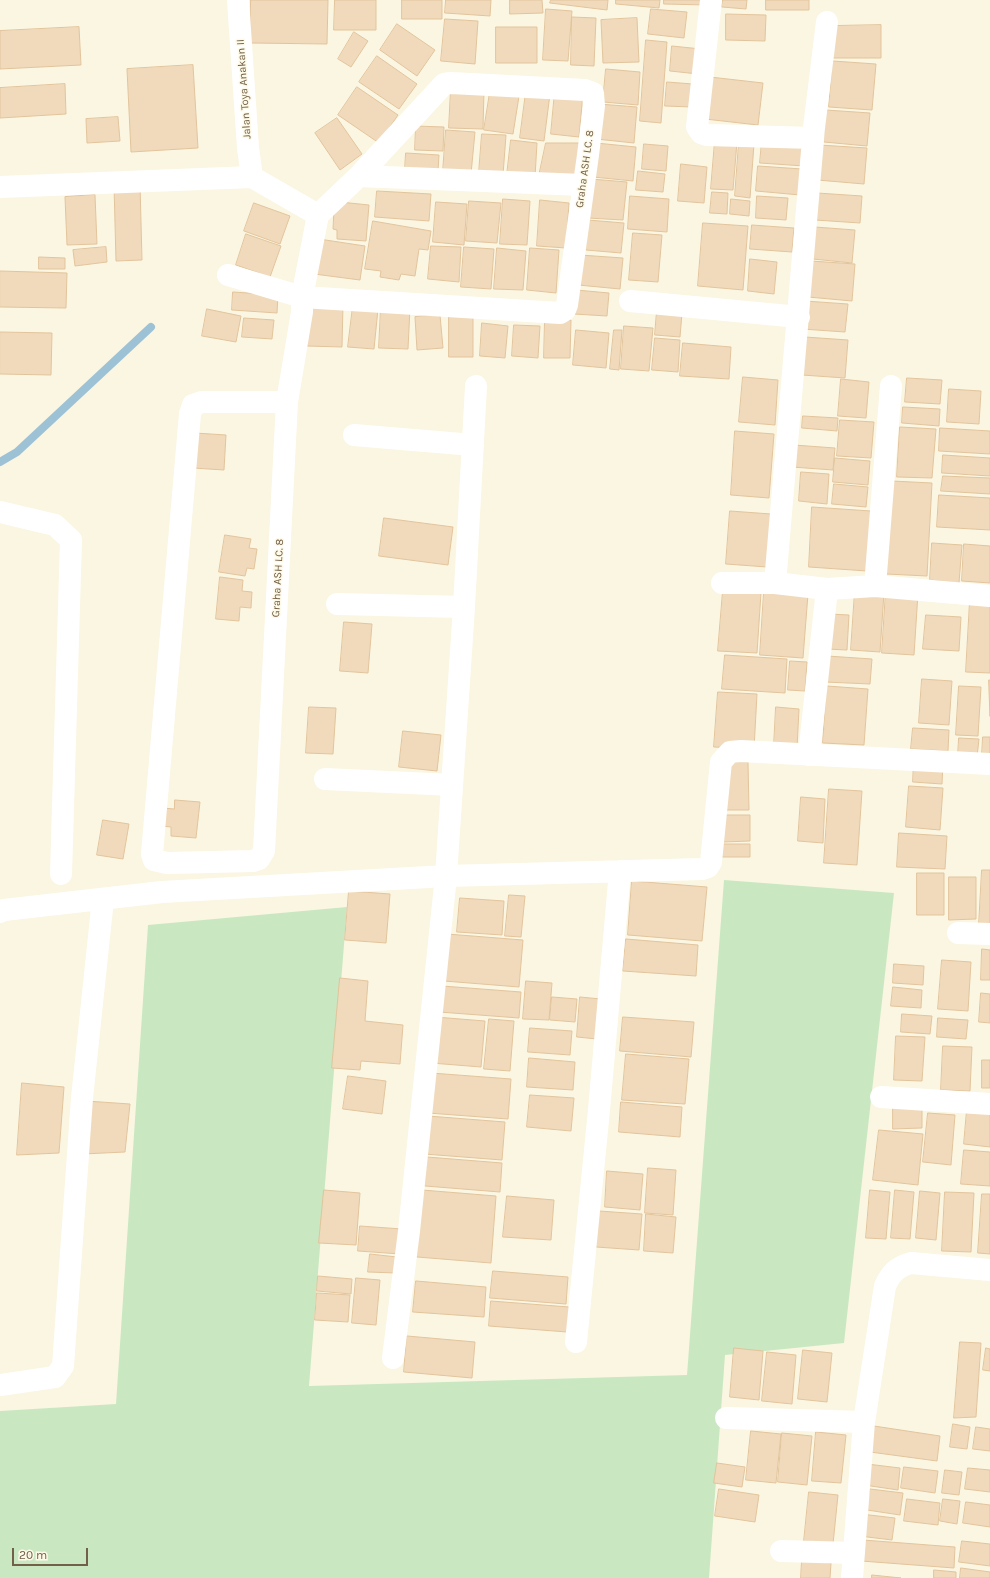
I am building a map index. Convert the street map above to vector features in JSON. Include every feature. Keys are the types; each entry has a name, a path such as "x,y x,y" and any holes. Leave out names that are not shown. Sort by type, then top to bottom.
{"street":[{"name":"Jalan Toya Anakan II","path":"238,0 248,148 252,177"},
{"path":"711,0 697,127 701,133 707,135 814,138"},
{"path":"775,583 814,138 827,22"},
{"name":"Graha ASH LC. 8","path":"287,402 202,402 193,405 190,414 152,854 154,860 167,863 253,861 259,859 264,851 287,402 302,312 302,297 318,215 359,176 440,88 451,83 585,90 593,93 594,106 567,305 565,310 560,313 302,297"},
{"path":"359,176 583,185"},
{"path":"0,187 252,177 318,215"},
{"path":"228,275 302,297"},
{"path":"630,300 799,317"},
{"path":"393,1358 409,1231 446,876 464,607 476,386"},
{"path":"874,586 890,386"},
{"path":"354,435 473,445"},
{"path":"0,512 55,525 71,540 61,874"},
{"path":"722,583 775,583 827,589 874,586 990,596"},
{"path":"809,755 827,589"},
{"path":"338,604 464,607"},
{"path":"0,912 4,910 162,892 446,876 702,869 708,867 711,862 721,762 730,752 742,751 990,764"},
{"path":"325,779 452,785"},
{"path":"576,1342 599,1110 620,871"},
{"path":"0,1385 55,1377 63,1366 82,1098 103,899"},
{"path":"958,932 990,934"},
{"path":"881,1097 990,1104"},
{"path":"852,1578 864,1422 885,1286 890,1275 899,1266 911,1263 990,1270"},
{"path":"726,1418 864,1422"},
{"path":"781,1551 854,1553"}],"green space":[{"path":"724,880 894,893 844,1343 725,1355 709,1578 0,1578 0,1411 116,1404 148,925 347,907 309,1386 687,1375"}],"building":[{"path":"251,0 328,0 327,44 250,43"},
{"path":"335,0 376,0 376,30 334,30"},
{"path":"402,0 442,0 442,19 402,19"},
{"path":"446,0 491,0 490,16 445,13"},
{"path":"510,0 542,0 543,13 510,14"},
{"path":"551,0 608,0 607,10 550,3"},
{"path":"616,0 660,0 659,8 616,4"},
{"path":"664,0 706,0 706,5 664,4"},
{"path":"723,0 747,0 746,9 722,7"},
{"path":"766,0 809,0 809,10 766,10"},
{"path":"546,9 572,11 568,61 543,60"},
{"path":"651,9 687,12 684,38 648,34"},
{"path":"726,14 766,15 765,41 726,40"},
{"path":"572,17 596,18 594,66 571,65"},
{"path":"637,18 639,62 603,63 601,20"},
{"path":"445,19 478,21 475,64 441,61"},
{"path":"397,24 435,50 417,76 380,50"},
{"path":"881,25 881,58 832,58 833,26"},
{"path":"79,27 81,65 0,69 0,31"},
{"path":"496,27 537,27 537,63 496,63"},
{"path":"354,32 368,41 351,67 338,59"},
{"path":"646,40 667,42 661,123 640,121"},
{"path":"672,46 701,49 698,74 670,71"},
{"path":"377,56 417,84 399,109 359,82"},
{"path":"833,61 876,64 872,110 829,107"},
{"path":"193,65 198,148 131,152 127,69"},
{"path":"606,69 640,72 638,105 603,102"},
{"path":"710,77 763,83 758,125 705,119"},
{"path":"667,82 693,84 692,107 665,106"},
{"path":"65,84 66,114 0,118 0,88"},
{"path":"491,86 520,90 513,134 484,130"},
{"path":"357,87 398,115 379,143 338,115"},
{"path":"451,89 484,90 483,129 449,128"},
{"path":"555,91 583,94 579,137 551,134"},
{"path":"526,92 550,94 544,141 520,138"},
{"path":"599,104 637,107 634,143 596,139"},
{"path":"826,110 870,113 867,146 824,142"},
{"path":"118,117 120,141 87,143 86,119"},
{"path":"337,118 362,154 340,170 315,133"},
{"path":"416,126 444,127 443,151 415,150"},
{"path":"446,130 475,132 471,174 443,172"},
{"path":"482,134 506,135 503,175 479,173"},
{"path":"511,140 537,143 535,177 507,175"},
{"path":"715,141 737,142 733,190 711,189"},
{"path":"762,141 806,145 804,166 760,163"},
{"path":"546,143 580,143 577,178 539,176"},
{"path":"596,143 636,147 633,181 593,177"},
{"path":"739,143 754,144 750,198 735,196"},
{"path":"644,144 668,146 666,171 642,169"},
{"path":"819,145 867,148 864,184 817,180"},
{"path":"406,153 439,155 438,171 405,169"},
{"path":"681,164 707,167 704,203 678,201"},
{"path":"758,166 802,169 800,195 756,191"},
{"path":"638,171 665,174 663,192 636,190"},
{"path":"591,179 627,182 623,220 588,218"},
{"path":"140,184 142,260 116,261 114,185"},
{"path":"377,191 431,194 429,221 375,217"},
{"path":"712,192 728,193 727,214 710,213"},
{"path":"817,193 862,196 860,223 815,220"},
{"path":"95,195 97,244 67,245 65,197"},
{"path":"630,196 669,199 667,232 628,229"},
{"path":"757,196 788,198 786,220 756,218"},
{"path":"503,199 530,201 527,245 500,244"},
{"path":"731,199 750,201 749,216 730,214"},
{"path":"540,200 569,203 566,248 537,246"},
{"path":"469,201 501,203 497,243 466,241"},
{"path":"340,202 369,205 366,241 337,239 337,230 333,229 334,209"},
{"path":"436,202 467,204 464,245 433,242"},
{"path":"254,203 290,216 280,244 244,231"},
{"path":"588,220 624,223 621,253 586,250"},
{"path":"373,221 431,231 428,250 419,249 415,276 401,274 399,280 380,277 381,271 365,269"},
{"path":"703,223 748,226 743,290 698,286"},
{"path":"752,225 794,228 792,252 750,249"},
{"path":"815,227 855,230 852,263 813,259"},
{"path":"633,233 662,235 658,282 629,280"},
{"path":"246,234 281,246 270,277 236,265"},
{"path":"319,239 365,246 360,280 314,274"},
{"path":"431,246 461,247 459,282 428,279"},
{"path":"106,247 107,262 75,266 73,250"},
{"path":"464,247 494,249 491,289 461,287"},
{"path":"497,248 526,251 523,290 494,289"},
{"path":"530,248 559,250 556,293 527,290"},
{"path":"580,255 623,258 620,289 578,285"},
{"path":"39,257 65,258 65,269 39,269"},
{"path":"750,259 777,262 774,294 748,291"},
{"path":"811,261 855,264 852,301 808,297"},
{"path":"0,271 67,273 66,308 0,307"},
{"path":"576,290 609,293 607,316 574,314"},
{"path":"233,292 278,295 277,313 232,310"},
{"path":"805,301 848,304 845,332 802,329"},
{"path":"308,303 343,304 342,347 307,346"},
{"path":"353,306 378,309 374,349 348,347"},
{"path":"381,307 410,308 408,349 379,348"},
{"path":"207,309 241,316 236,342 202,336"},
{"path":"657,311 682,313 680,337 655,335"},
{"path":"449,314 473,314 473,357 449,357"},
{"path":"440,315 443,348 417,350 415,317"},
{"path":"244,318 274,320 272,339 242,337"},
{"path":"545,319 571,320 570,358 544,358"},
{"path":"482,323 508,326 505,358 480,356"},
{"path":"514,325 540,326 538,358 512,356"},
{"path":"624,326 653,328 649,371 621,369"},
{"path":"576,330 609,333 606,368 573,365"},
{"path":"614,330 622,330 619,370 610,369"},
{"path":"0,332 52,333 51,375 0,374"},
{"path":"805,337 848,340 845,378 802,375"},
{"path":"655,338 680,340 678,372 652,370"},
{"path":"683,343 731,347 729,379 680,376"},
{"path":"743,377 778,380 775,425 739,422"},
{"path":"907,378 942,380 940,404 905,402"},
{"path":"841,379 869,382 866,418 838,416"},
{"path":"949,389 981,391 979,424 947,422"},
{"path":"903,407 940,409 939,426 902,423"},
{"path":"803,416 838,418 837,431 802,428"},
{"path":"840,420 874,422 871,458 837,456"},
{"path":"900,427 936,429 932,478 897,477"},
{"path":"940,428 990,431 990,454 939,451"},
{"path":"735,431 774,434 769,498 731,495"},
{"path":"195,433 226,435 224,470 193,468"},
{"path":"794,445 835,448 833,470 792,467"},
{"path":"943,455 990,458 990,476 942,473"},
{"path":"835,458 870,461 868,485 833,482"},
{"path":"801,472 829,474 827,504 799,501"},
{"path":"943,476 990,478 990,494 941,491"},
{"path":"892,481 932,483 927,576 886,574"},
{"path":"834,484 868,487 866,507 832,504"},
{"path":"939,495 990,498 990,530 937,527"},
{"path":"812,507 871,511 867,571 809,567"},
{"path":"730,511 771,514 767,567 726,564"},
{"path":"384,518 453,527 448,565 379,556"},
{"path":"225,535 251,539 249,548 257,549 254,569 247,568 245,576 219,572"},
{"path":"932,543 962,545 959,583 930,580"},
{"path":"964,544 990,546 990,583 962,581"},
{"path":"220,577 243,580 242,591 252,592 251,608 240,607 239,621 216,619"},
{"path":"723,591 761,593 757,653 718,651"},
{"path":"855,591 884,593 880,652 851,650"},
{"path":"886,591 918,593 914,655 882,653"},
{"path":"764,592 808,594 803,658 760,655"},
{"path":"970,601 990,602 990,673 966,672"},
{"path":"829,614 849,615 847,650 826,649"},
{"path":"926,615 961,617 959,651 923,649"},
{"path":"344,622 372,624 368,673 340,671"},
{"path":"725,655 787,659 785,693 722,689"},
{"path":"827,656 872,659 870,684 825,682"},
{"path":"790,661 807,662 805,691 788,690"},
{"path":"922,679 952,681 949,725 919,723"},
{"path":"989,680 990,680 990,716"},
{"path":"827,686 868,689 864,745 823,743"},
{"path":"959,686 981,687 978,736 956,735"},
{"path":"718,692 757,694 754,749 714,747"},
{"path":"309,707 336,708 333,754 306,753"},
{"path":"776,707 799,709 797,748 774,746"},
{"path":"913,728 949,730 948,751 911,749"},
{"path":"403,731 441,735 437,771 399,767"},
{"path":"983,737 990,737 990,756 982,755"},
{"path":"959,738 979,739 977,757 958,756"},
{"path":"914,761 943,763 942,784 913,782"},
{"path":"748,762 749,810 724,810 724,763"},
{"path":"909,786 943,788 940,830 906,827"},
{"path":"829,789 862,791 857,865 824,863"},
{"path":"801,797 825,799 823,843 798,841"},
{"path":"175,800 200,802 196,838 171,836 171,827 161,826 163,808 174,809"},
{"path":"723,815 750,815 750,841 724,842"},
{"path":"103,820 129,824 123,859 97,855"},
{"path":"899,833 947,836 945,869 897,867"},
{"path":"719,844 750,844 750,857 720,857"},
{"path":"982,870 990,870 990,926 979,925"},
{"path":"917,873 944,873 944,915 917,915"},
{"path":"949,877 976,877 976,919 949,920"},
{"path":"632,881 707,887 702,941 628,935"},
{"path":"349,891 390,894 386,943 345,940"},
{"path":"509,895 525,896 521,937 505,936"},
{"path":"460,898 504,901 502,935 457,932"},
{"path":"447,934 523,940 519,987 444,981"},
{"path":"626,939 698,945 696,976 623,971"},
{"path":"982,949 990,950 990,980 981,980"},
{"path":"942,960 971,962 968,1011 938,1009"},
{"path":"894,964 924,966 923,985 893,983"},
{"path":"340,978 368,981 365,1021 403,1025 400,1064 361,1061 360,1070 332,1068"},
{"path":"526,981 552,983 549,1020 523,1019"},
{"path":"442,986 521,992 519,1018 439,1012"},
{"path":"893,987 922,990 921,1008 891,1006"},
{"path":"981,993 990,994 990,1023 979,1022"},
{"path":"552,997 577,999 575,1022 550,1020"},
{"path":"580,997 601,999 597,1039 577,1037"},
{"path":"902,1014 932,1016 930,1034 901,1032"},
{"path":"435,1017 485,1021 481,1067 431,1063"},
{"path":"623,1017 694,1022 691,1057 620,1051"},
{"path":"938,1018 968,1020 966,1039 937,1037"},
{"path":"489,1019 514,1021 510,1071 484,1069"},
{"path":"530,1028 572,1031 570,1055 528,1052"},
{"path":"896,1036 925,1037 922,1081 894,1080"},
{"path":"943,1046 972,1047 970,1091 941,1090"},
{"path":"626,1054 689,1059 685,1104 622,1100"},
{"path":"529,1058 575,1062 573,1090 527,1087"},
{"path":"982,1060 990,1060 990,1088 982,1088"},
{"path":"431,1073 511,1079 508,1119 428,1113"},
{"path":"348,1076 386,1081 382,1114 343,1109"},
{"path":"22,1083 64,1087 59,1153 17,1155"},
{"path":"530,1095 574,1098 571,1131 527,1127"},
{"path":"86,1101 130,1104 125,1152 83,1154"},
{"path":"621,1102 682,1107 680,1137 619,1132"},
{"path":"893,1107 922,1107 922,1128 893,1129"},
{"path":"967,1110 990,1112 990,1147 964,1144"},
{"path":"928,1113 955,1115 951,1165 923,1162"},
{"path":"428,1116 505,1122 502,1160 424,1154"},
{"path":"879,1130 923,1134 918,1185 873,1180"},
{"path":"964,1150 990,1152 990,1186 961,1184"},
{"path":"427,1157 502,1163 500,1192 425,1186"},
{"path":"648,1168 676,1170 673,1215 645,1213"},
{"path":"607,1171 643,1174 640,1210 605,1207"},
{"path":"324,1190 360,1193 356,1245 319,1243"},
{"path":"422,1190 496,1196 491,1263 417,1257"},
{"path":"870,1190 890,1192 886,1239 866,1238"},
{"path":"895,1190 914,1192 910,1239 891,1238"},
{"path":"920,1191 940,1193 936,1240 916,1238"},
{"path":"945,1192 974,1193 971,1252 942,1251"},
{"path":"982,1194 990,1194 990,1254 978,1253"},
{"path":"507,1196 554,1200 551,1240 503,1237"},
{"path":"599,1211 642,1214 639,1250 596,1247"},
{"path":"646,1214 676,1217 673,1253 644,1251"},
{"path":"360,1226 402,1229 400,1254 358,1251"},
{"path":"370,1254 397,1257 396,1273 368,1272"},
{"path":"493,1271 568,1277 566,1304 490,1298"},
{"path":"318,1276 352,1279 351,1294 317,1291"},
{"path":"356,1278 380,1280 376,1325 352,1323"},
{"path":"416,1281 486,1287 484,1317 413,1312"},
{"path":"317,1293 350,1295 348,1322 315,1320"},
{"path":"491,1301 569,1307 567,1332 489,1326"},
{"path":"407,1336 475,1342 472,1378 404,1372"},
{"path":"960,1342 981,1343 976,1417 954,1418"},
{"path":"734,1348 763,1351 759,1400 730,1397"},
{"path":"986,1348 990,1349 990,1371 983,1370"},
{"path":"803,1350 832,1353 827,1402 798,1399"},
{"path":"767,1352 796,1355 792,1404 762,1401"},
{"path":"953,1424 970,1427 967,1449 950,1447"},
{"path":"874,1426 940,1436 937,1461 870,1452"},
{"path":"976,1427 990,1429 990,1451 973,1449"},
{"path":"751,1431 781,1434 776,1483 746,1480"},
{"path":"816,1432 846,1435 841,1483 812,1481"},
{"path":"782,1433 812,1436 807,1485 778,1482"},
{"path":"717,1463 745,1467 742,1487 714,1483"},
{"path":"867,1464 900,1468 898,1490 864,1485"},
{"path":"904,1467 938,1471 935,1493 901,1488"},
{"path":"968,1468 990,1470 990,1492 965,1489"},
{"path":"945,1470 962,1472 959,1495 942,1493"},
{"path":"719,1489 759,1495 755,1522 715,1516"},
{"path":"870,1489 903,1493 900,1515 867,1510"},
{"path":"809,1492 838,1495 833,1544 804,1541"},
{"path":"907,1499 940,1503 938,1525 904,1521"},
{"path":"943,1499 960,1501 957,1524 940,1521"},
{"path":"966,1502 990,1505 990,1527 963,1523"},
{"path":"861,1514 895,1518 892,1540 859,1536"},
{"path":"863,1540 955,1547 954,1568 861,1561"},
{"path":"962,1541 990,1544 990,1566 959,1562"},
{"path":"802,1560 831,1563 830,1578 801,1578"},
{"path":"961,1568 990,1572 990,1578 960,1578"},
{"path":"934,1570 956,1572 956,1578 934,1578"},
{"path":"872,1575 901,1578 872,1578"}],"waterway":[{"path":"0,462 17,452 151,327"}]}
